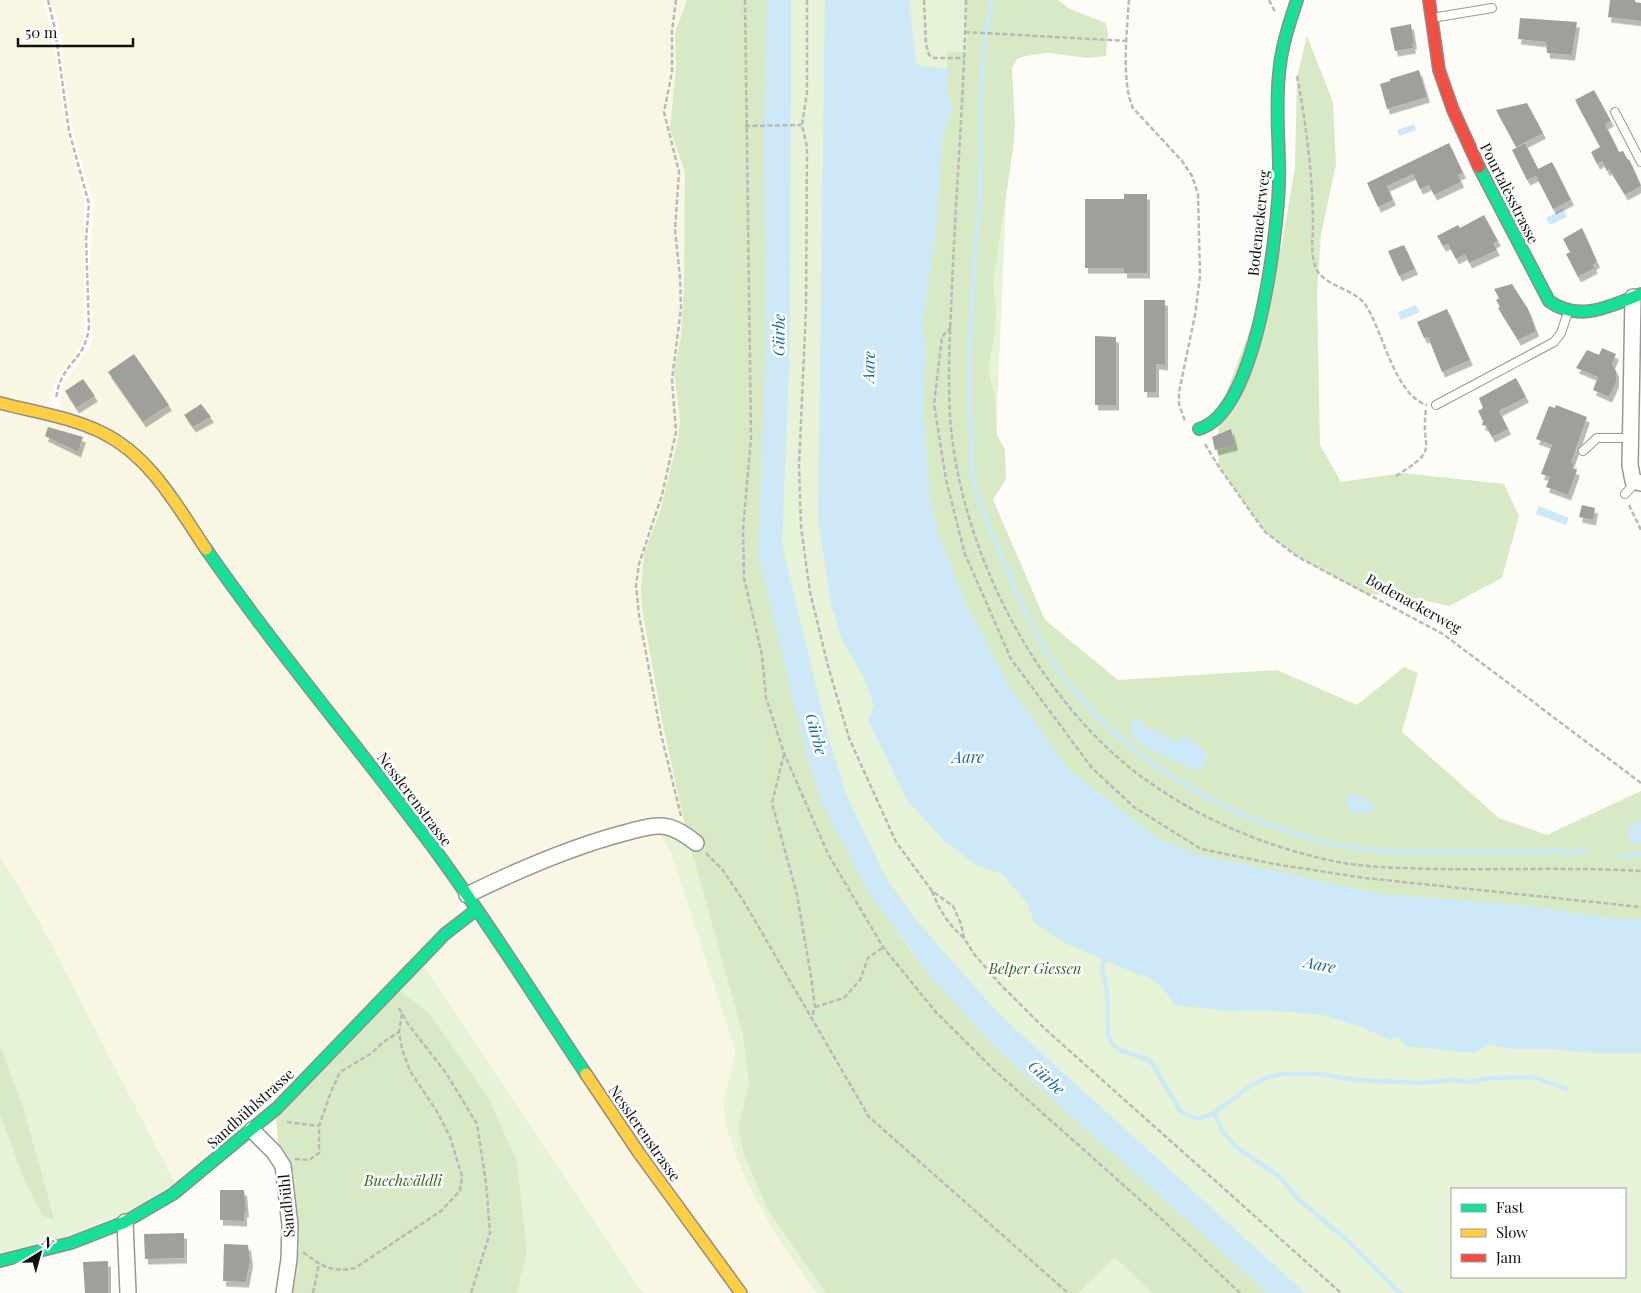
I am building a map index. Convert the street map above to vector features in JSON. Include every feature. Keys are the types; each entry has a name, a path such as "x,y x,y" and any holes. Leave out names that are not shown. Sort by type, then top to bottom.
{"street":[{"name":"Bodenackerweg","path":"1199,429 1206,428 1222,412 1228,402 1248,359 1259,327 1269,274 1279,177 1278,90 1280,62 1297,0"},
{"name":"Pourtalèsstrasse","path":"1428,0 1439,70 1465,138 1545,294 1555,306 1568,312"},
{"path":"1568,312 1586,313 1637,296 1630,465 1634,487"},
{"name":"Nesslerenstrasse","path":"0,403 52,414 84,424 108,436 142,460 156,476 249,611 352,740 466,895 639,1152 741,1293"},
{"path":"466,895 544,861 617,835 656,826 676,830 696,843"},
{"name":"Sandbühlstrasse","path":"0,1261 71,1243 125,1222 173,1194 266,1118 445,934 476,910"},
{"name":"Sandbühl","path":"252,1130 283,1166 290,1226 284,1293"},
{"path":"125,1222 128,1293"}],"lane":[{"path":"1430,19 1492,8"},
{"path":"1615,112 1641,162"},
{"path":"1436,405 1554,342 1561,333 1568,312"},
{"path":"1583,451 1597,438 1631,438"}],"path":[{"path":"48,0 55,29 69,131 89,204 86,239 89,327 87,339 83,350 60,381 52,414"},
{"path":"676,0 672,31 672,72 664,112 679,172 675,230 681,308 672,380 676,432 662,495 639,564 636,586 639,615 661,734 680,812 681,819 676,830"},
{"path":"745,0 745,126 751,438 743,529 744,578 762,655 766,698 784,753 828,854 882,947 935,1011 992,1068 1166,1223 1240,1293"},
{"path":"807,0 807,92 800,126 807,147 806,309 799,466 801,527 810,592 849,738 896,842 932,891 950,925 964,938 998,982 1044,1028 1340,1293"},
{"path":"924,0 926,44 929,56 934,58 964,58"},
{"path":"966,0 951,327 951,426 958,478 975,537 1004,609 1055,689 1083,723 1117,757 1154,785 1182,803 1238,831 1282,848 1328,860 1373,868 1641,871"},
{"name":"Bodenackerweg","path":"1128,0 1128,98 1132,108 1182,161 1192,176 1198,194 1200,277 1195,315 1179,392 1179,404 1185,421 1193,428 1199,429 1209,452 1265,532 1298,557 1443,634 1641,783"},
{"path":"965,32 1128,41"},
{"path":"1296,71 1308,137 1312,174 1312,243 1315,266 1324,277 1356,294 1365,304 1404,386 1418,401 1427,406 1436,405"},
{"path":"745,126 800,126"},
{"path":"951,327 942,337 934,404 946,480 965,554 1010,658 1092,768 1134,806 1201,849 1274,864 1365,878 1641,907"},
{"path":"1396,476 1419,461 1426,452 1427,406"},
{"path":"1634,487 1632,516 1641,530"},
{"path":"784,753 772,803 797,895 815,1007 811,1019"},
{"path":"696,843 722,869 743,900 869,1117 1068,1293"},
{"path":"932,891 952,906 961,924 964,938"},
{"path":"815,1007 844,998 860,980 868,958 882,947"},
{"path":"396,984 396,1001 408,1024 446,1073 477,1124 486,1183 490,1233 471,1293"},
{"path":"290,1242 319,1264 340,1271 355,1268 441,1211 460,1191 462,1176 450,1137 438,1113 410,1071 399,1032 402,1013"},
{"path":"276,1156 309,1160 319,1153 319,1126 340,1072 372,1054 382,1043 399,1032"},
{"path":"266,1118 276,1122 319,1126"},
{"path":"313,1293 319,1264"}],"shaded area":[{"path":"0,0 44,0 53,42 66,130 84,197 84,336 81,346 57,377 50,399 44,405 0,399"},
{"path":"51,0 687,0 675,33 676,67 670,129 685,172 684,289 681,338 674,371 680,420 678,439 660,512 644,554 641,589 642,608 663,725 686,830 674,824 471,885 317,689 171,487 60,408 63,384 90,348 93,335 90,267 94,202 73,131 62,59 61,34"},
{"path":"0,407 92,433 140,463 460,892 460,908 456,916 252,1118 175,1183 35,913 0,857"},
{"path":"651,830 660,836 670,850 735,1049 727,1126 736,1153 763,1211 799,1271 817,1293 746,1293 478,898 577,852"},
{"path":"472,924 483,928 735,1293 643,1293 422,963"}],"green space":[{"name":"Belper Giessen","path":"687,0 1029,0 1012,68 993,500 1045,620 1118,680 1546,835 1641,791 1641,1293 817,1293 789,1254 759,1205 735,1153 728,1129 724,1100 734,1064 735,1049 670,850 660,836 651,830 686,830 663,725 642,608 641,589 644,554 660,512 678,439 680,420 674,371 681,338 684,289 685,172 670,129 676,67 675,33"},
{"path":"687,0 767,0 764,134 766,343 763,447 808,761 898,934 931,977 996,1048 1268,1293 1152,1293 1115,1257 1078,1293 826,1293 769,1212 744,1154 738,1128 749,1083 743,1035 686,830 663,725 642,608 641,589 644,554 660,512 678,439 680,420 674,371 681,338 684,289 685,172 670,129 676,67 675,33"},
{"path":"967,0 1058,0 1070,9 1106,23 1108,33 1106,56 1088,58 1048,53 1017,59 1012,68 1015,125 993,284 996,311 995,334 988,368 995,399 997,435 1005,450 1006,479 993,500 1045,620 1118,680 1277,670 1357,705 1404,667 1418,673 1402,732 1499,818 1547,835 1641,791 1641,919 1617,919 1513,904 1381,894 1199,855 1159,839 1069,770 1010,688 965,602 939,536 930,497 923,404 926,346 922,326 936,233 942,141 952,109 947,87 947,51 967,52"},
{"path":"1307,36 1333,102 1336,164 1321,235 1317,292 1320,445 1341,482 1403,473 1504,484 1519,516 1502,578 1449,606 1401,595 1366,594 1298,557 1265,532 1219,467 1218,415 1282,244 1295,167 1297,77"},
{"path":"0,857 35,913 175,1183 135,1209 62,1238 0,1253 0,1114 22,1175 42,1216 55,1219 24,1110 0,1045"},
{"path":"422,963 643,1293 517,1293 527,1252 517,1161 489,1099 396,988"},
{"name":"Buechwäldli","path":"396,988 429,1013 489,1099 517,1161 527,1252 517,1293 289,1293 294,1211 289,1161 278,1145 276,1115"},
{"path":"0,1045 24,1110 55,1220 42,1216 22,1175 0,1114"}],"water":[{"name":"Gürbe","path":"767,0 791,0 790,343 782,545 827,732 846,794 885,876 916,920 998,1013 1305,1293 1268,1293 996,1048 931,977 867,890 822,803 808,761 758,553 766,343 764,134"},
{"name":"Aare","path":"825,0 909,0 916,64 949,70 947,87 952,109 942,141 936,233 922,326 926,346 923,404 930,497 939,536 965,602 1010,688 1069,770 1159,839 1199,855 1381,894 1513,904 1617,919 1641,919 1641,1053 1510,1049 1490,1044 1475,1053 1405,1046 1398,1037 1390,1040 1361,1027 1323,1015 1264,1010 1229,1011 1174,1005 1164,989 1155,981 1067,944 1034,923 1028,904 1002,874 978,866 945,842 907,800 868,720 874,706 862,673 843,642 831,604 818,518"},
{"path":"1414,124 1416,130 1400,136 1397,130"},
{"path":"1563,209 1567,217 1550,225 1546,218"},
{"path":"1416,305 1420,312 1401,320 1398,312"},
{"path":"1539,506 1569,518 1566,525 1536,514"},
{"path":"1139,719 1151,730 1159,734 1164,733 1177,744 1180,742 1179,737 1182,735 1201,747 1208,756 1201,770 1198,771 1147,749 1132,737 1130,725 1133,720"},
{"path":"1352,793 1368,799 1375,808 1370,812 1351,814 1346,799"},
{"path":"1641,821 1641,844 1632,844 1626,832 1633,823"}],"building":[{"path":"1610,0 1635,0 1635,2 1641,3 1641,21 1608,17"},
{"path":"1520,18 1577,22 1572,55 1547,53 1546,42 1518,39"},
{"path":"1411,24 1413,48 1395,51 1390,28"},
{"path":"1419,70 1427,97 1387,109 1380,84"},
{"path":"1594,90 1611,121 1605,124 1619,152 1623,151 1629,159 1641,186 1625,195 1602,161 1597,164 1591,152 1600,147 1575,100"},
{"path":"1527,103 1543,133 1516,147 1496,110"},
{"path":"1449,143 1463,173 1458,175 1461,182 1434,195 1429,185 1420,189 1413,174 1387,186 1393,200 1378,207 1367,183"},
{"path":"1525,143 1538,169 1552,162 1571,200 1553,209 1536,176 1527,180 1512,150"},
{"path":"1124,194 1147,194 1147,273 1124,273 1124,268 1085,268 1085,199 1124,199"},
{"path":"1484,215 1498,241 1493,243 1497,250 1469,263 1465,254 1456,259 1448,244 1443,246 1437,236 1458,225 1460,228"},
{"path":"1582,228 1597,262 1593,265 1595,268 1578,277 1566,254 1570,252 1563,239"},
{"path":"1404,245 1415,269 1399,276 1388,251"},
{"path":"1512,284 1528,309 1536,331 1518,340 1498,308 1500,307 1496,300 1499,298 1494,289"},
{"path":"1144,300 1165,300 1165,365 1156,364 1156,392 1144,392"},
{"path":"1447,309 1470,360 1442,372 1428,337 1424,338 1417,322"},
{"path":"1095,336 1116,337 1116,405 1095,405"},
{"path":"1602,348 1616,354 1612,364 1616,371 1616,382 1609,397 1593,390 1598,377 1576,368 1587,350 1599,355"},
{"path":"134,354 169,405 143,422 108,372"},
{"path":"1516,378 1526,397 1499,411 1508,429 1492,437 1486,426 1482,425 1483,421 1478,411 1483,408 1479,398"},
{"path":"83,379 95,396 76,408 65,391"},
{"path":"201,404 211,417 193,427 184,415"},
{"path":"1556,405 1587,417 1571,463 1574,463 1572,468 1577,470 1568,495 1546,487 1550,477 1541,474 1552,445 1536,439 1549,406 1555,408"},
{"path":"48,427 83,437 78,452 45,436"},
{"path":"1231,429 1235,445 1215,450 1212,437"},
{"path":"1582,505 1595,508 1593,520 1579,517"},
{"path":"220,1190 244,1190 246,1212 244,1212 244,1221 220,1220"},
{"path":"184,1233 184,1258 145,1259 144,1234"},
{"path":"224,1244 248,1245 250,1261 246,1282 223,1281"},
{"path":"108,1261 108,1293 85,1293 83,1262"}],"waterway":[{"path":"991,0 984,46 981,104 981,179 970,342 972,470 980,504 1026,614 1050,657 1068,683 1122,739 1152,763 1218,803 1290,832 1328,843 1381,851 1544,853 1557,849 1569,854 1585,849"},
{"path":"1619,856 1641,855"},
{"path":"1106,957 1102,969 1107,990 1108,1034 1112,1044 1122,1051 1144,1058 1152,1063 1181,1112 1198,1119 1214,1113 1253,1084 1268,1077 1284,1074 1319,1074 1356,1080 1420,1083 1454,1080 1471,1082 1490,1078 1533,1077 1567,1089"},
{"path":"1214,1113 1222,1130 1235,1146 1279,1176 1300,1201 1347,1240 1400,1293"}],"traffic: fast":[{"path":"1199,429 1219,416 1236,391 1249,358 1260,320 1274,242 1279,184 1277,101 1280,64 1297,0"},
{"path":"1479,167 1549,301 1560,308 1583,312 1607,307 1641,294"},
{"path":"206,549 262,626 438,854 495,936 586,1074"},
{"path":"0,1261 71,1243 125,1222 173,1194 277,1108 445,934 476,910"}],"traffic: slow":[{"path":"0,403 52,415 91,427 120,443 135,455 162,484 206,549"},
{"path":"586,1074 639,1153 741,1293"}],"traffic: jam":[{"path":"1429,0 1439,70 1453,110 1479,167"}]}
